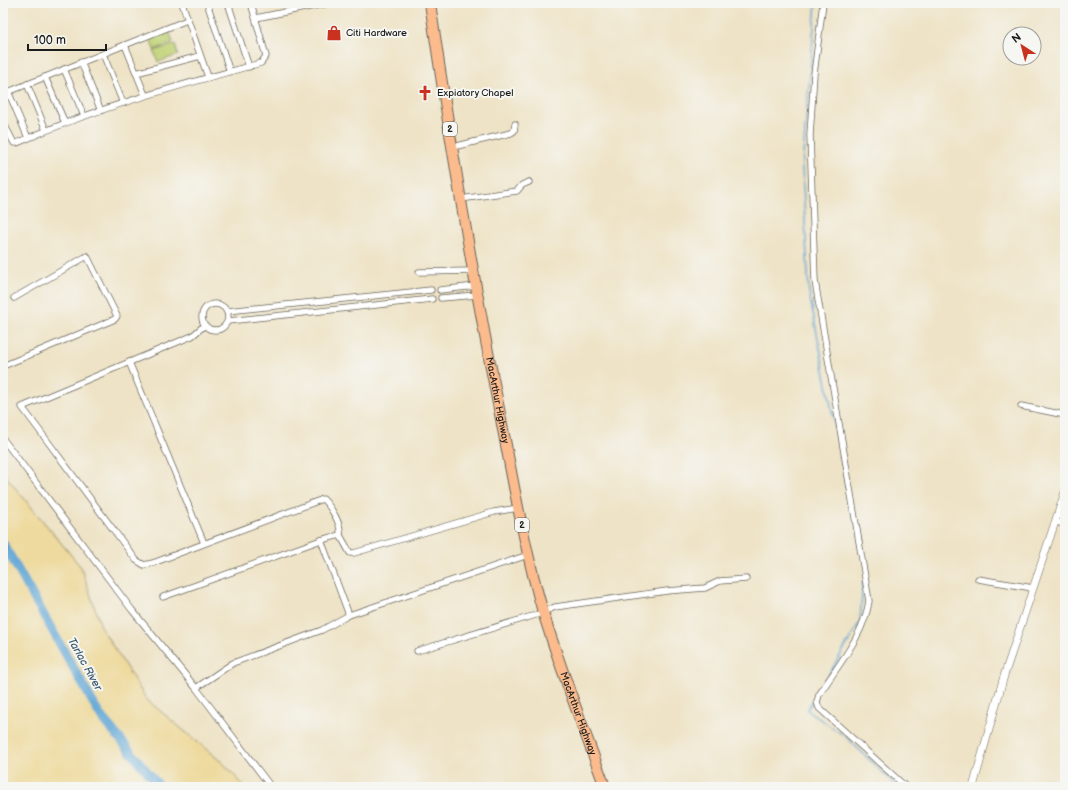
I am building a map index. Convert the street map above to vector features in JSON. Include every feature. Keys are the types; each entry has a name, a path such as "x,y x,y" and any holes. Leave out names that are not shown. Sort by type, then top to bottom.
{"highway":[{"name":"MacArthur Highway","path":"430,3 476,290 528,555 543,611 563,673 605,787"}],"street":[{"path":"182,3 208,78"},
{"path":"207,3 230,72"},
{"path":"228,3 249,66"},
{"path":"3,122 14,143 84,116 145,95 261,64 266,56 251,3"},
{"path":"256,18 329,3"},
{"path":"823,3 814,74 810,135 815,281 869,601 865,619 861,628 819,695 817,702 819,708 906,787"},
{"path":"28,138 6,92 187,20"},
{"path":"125,45 145,95"},
{"path":"103,54 123,103"},
{"path":"136,73 200,56"},
{"path":"82,62 101,111"},
{"path":"64,69 84,116"},
{"path":"45,77 65,123"},
{"path":"27,84 46,130"},
{"path":"453,147 511,133 514,131 514,124"},
{"path":"461,199 518,191 522,185 529,182"},
{"path":"3,366 71,339 114,320 117,316 89,256 14,298"},
{"path":"419,272 473,271"},
{"path":"227,311 431,290"},
{"path":"440,290 476,290"},
{"path":"441,298 476,290"},
{"path":"377,296 380,305"},
{"path":"228,322 432,299"},
{"path":"330,301 332,310"},
{"path":"212,304 219,304 227,311 228,322 224,327 217,330 211,329 205,325 202,314 206,307 212,304"},
{"path":"282,306 283,315"},
{"path":"205,325 192,336 22,407 136,560 144,564 153,563 323,499 341,530 340,534 350,553 494,512 518,508"},
{"path":"129,362 204,543"},
{"path":"1021,406 1065,415"},
{"path":"3,438 132,610 196,688 272,787"},
{"path":"973,787 1032,588 1056,522 1065,492"},
{"path":"1056,522 1065,524"},
{"path":"163,597 340,534"},
{"path":"321,540 348,615"},
{"path":"196,688 233,663 322,630 348,615 528,555"},
{"path":"417,651 556,607 705,588 720,581 746,579"},
{"path":"978,579 1032,588"}],"green space":[{"path":"169,31 173,42 154,50 150,38"},
{"path":"175,44 178,55 158,62 154,51"}],"sand":[{"path":"3,473 81,567 102,629 147,700 224,764 245,787 3,787"}],"waterway":[{"path":"816,3 802,167 809,292 850,504"},
{"name":"Tarlac River","path":"3,543 100,715 160,787"},
{"path":"822,686 860,622 863,581"},
{"path":"816,695 807,710 846,737 898,787"}],"place":[{"name":"Citi Hardware","path":"334,33"},
{"name":"Expiatory Chapel","path":"425,93"}]}
